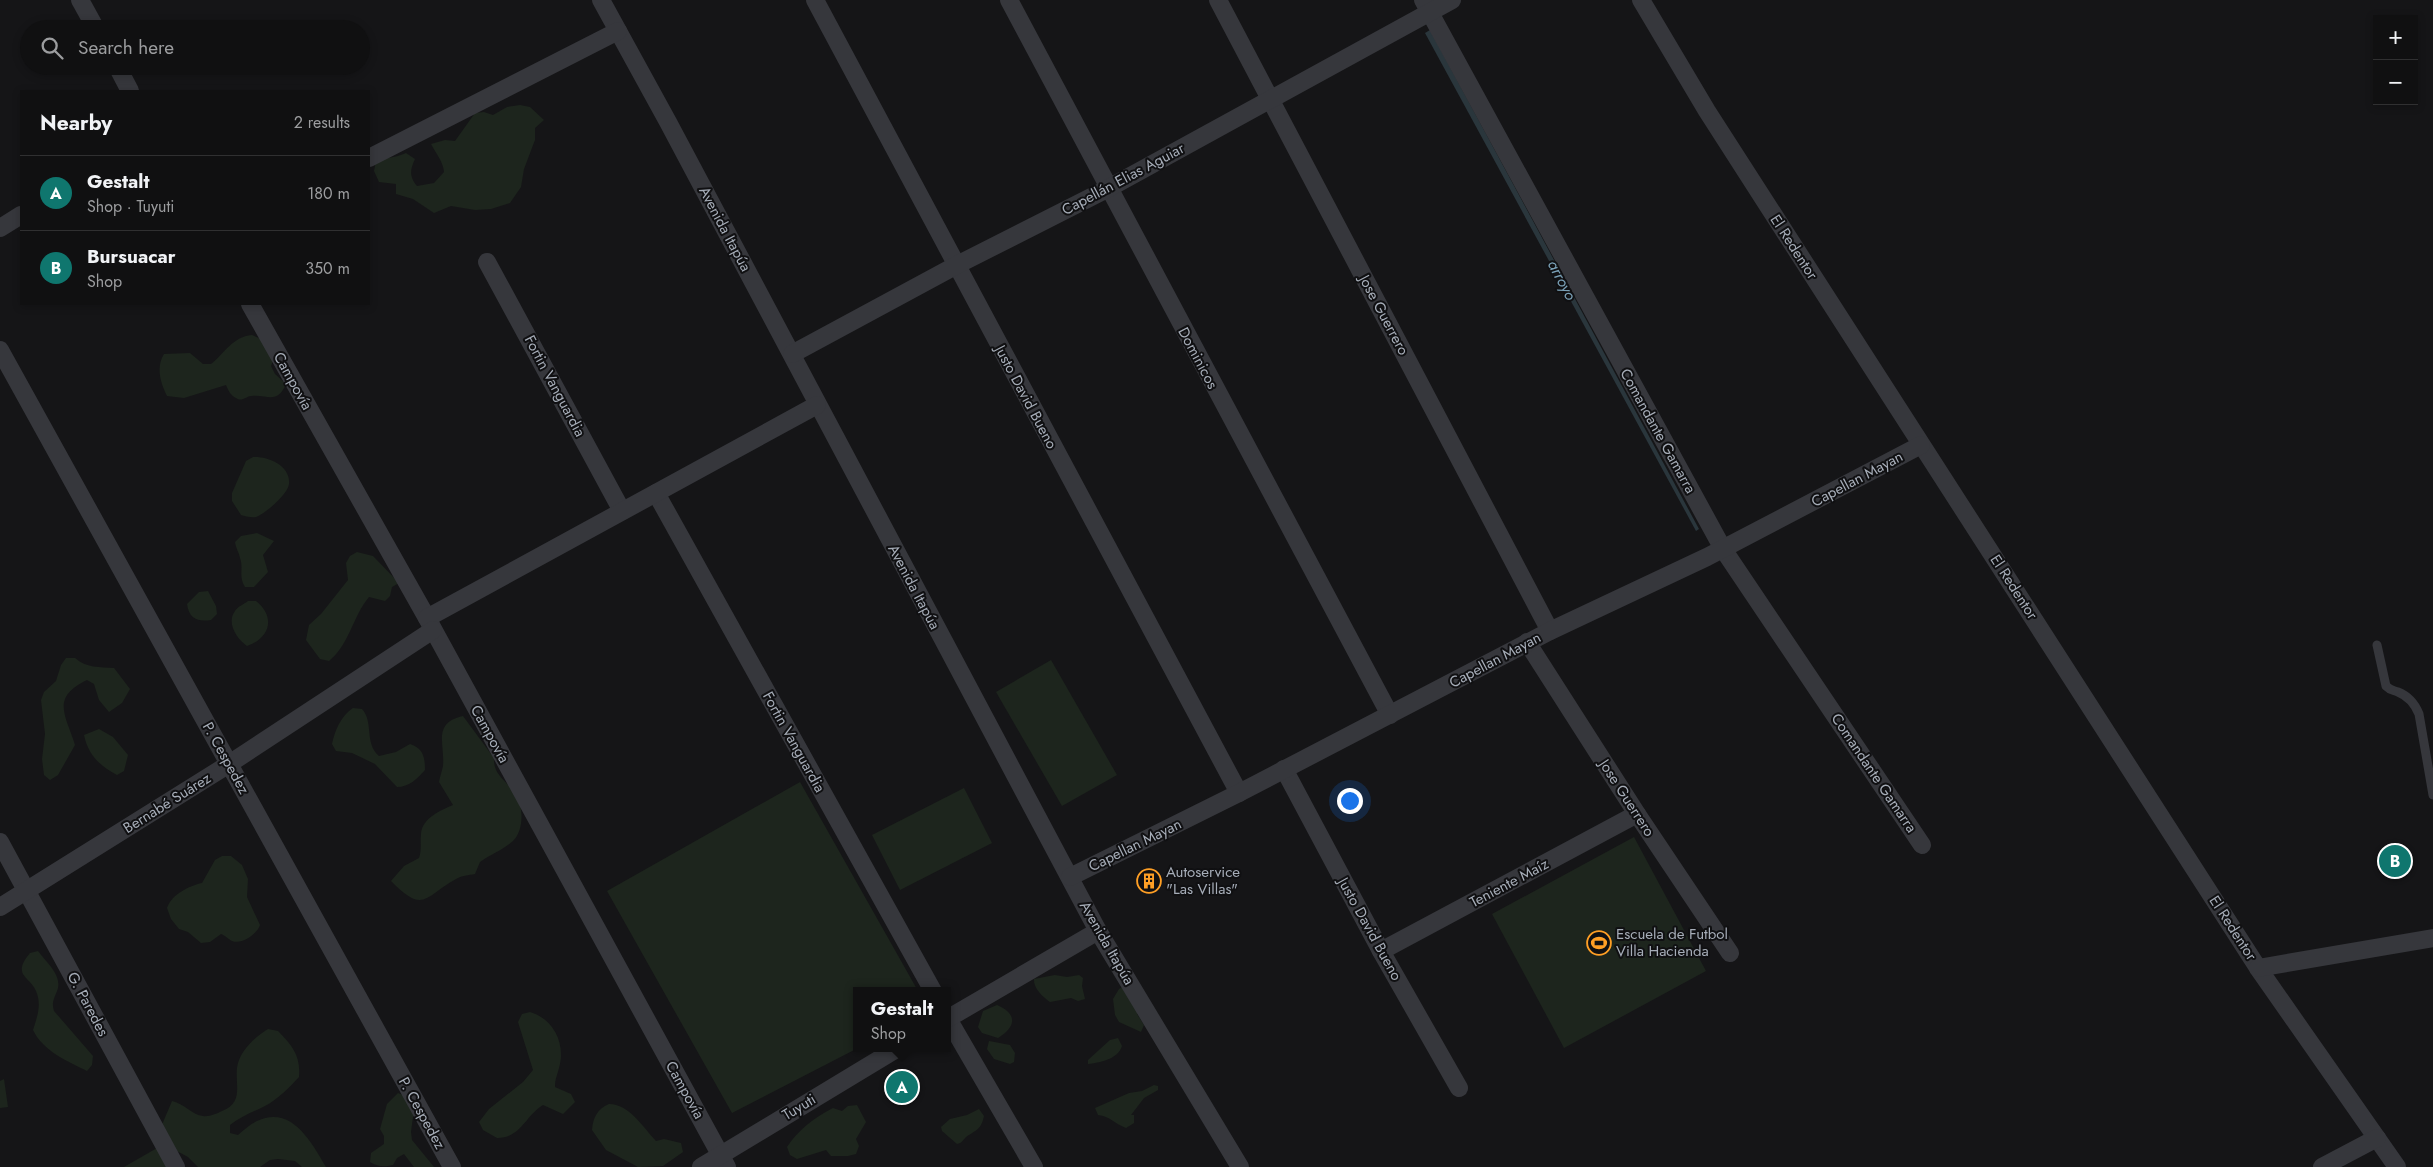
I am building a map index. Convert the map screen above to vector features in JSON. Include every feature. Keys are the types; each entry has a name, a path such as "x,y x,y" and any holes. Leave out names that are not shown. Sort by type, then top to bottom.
{"street":[{"path":"80,0 91,20"},
{"name":"Avenida Itapúa","path":"601,0 792,354 817,405 1098,931 1240,1167"},
{"name":"Justo David Bueno","path":"815,0 1239,793"},
{"name":"Dominicos","path":"1008,0 1107,189 1390,715"},
{"name":"Jose Guerrero","path":"1218,0 1550,630"},
{"name":"Capellán Elias Aguiar","path":"792,354 1271,101 1426,6 1452,0"},
{"name":"El Redentor","path":"1641,0 1707,111 2258,968 2397,1167"},
{"name":"Comandante Gamarra","path":"1426,6 1723,549 1922,845"},
{"path":"370,157 618,31"},
{"path":"121,75 129,90"},
{"path":"0,228 20,216"},
{"name":"Fortin Vanguardia","path":"487,262 622,511"},
{"name":"Campovía","path":"251,305 430,624 724,1161"},
{"name":"P. Cespedez","path":"0,350 452,1167"},
{"name":"Bernabé Suárez","path":"0,907 230,764 430,624 622,511 817,405"},
{"name":"Capellan Mayan","path":"1070,877 1239,793 1550,630 1723,549 1921,445"},
{"name":"Fortin Vanguardia","path":"656,492 930,987"},
{"name":"Jose Guerrero","path":"1527,642 1636,814 1730,952"},
{"name":"Justo David Bueno","path":"1284,769 1382,951 1459,1088"},
{"name":"Teniente Maíz","path":"1382,951 1636,814"},
{"name":"G. Paredes","path":"0,842 176,1167"},
{"path":"951,1016 1098,931"},
{"path":"2258,968 2433,938"},
{"path":"951,1025 1034,1167"},
{"name":"Tuyuti","path":"701,1167 724,1161 892,1052"},
{"path":"2322,1167 2378,1138"}],"lane":[{"path":"2377,645 2386,686 2390,690 2399,692 2414,703 2420,714 2433,795"}],"shaded area":[{"path":"520,105 530,107 544,120 535,128 535,140 524,169 521,187 510,203 491,209 475,210 451,206 434,213 413,199 396,194 396,184 379,182 374,171 376,161 406,153 415,159 411,173 417,186 434,183 444,172 441,161 431,144 445,140 455,141 475,113 484,112 493,115 507,107"},
{"path":"252,335 261,339 274,358 271,366 275,374 286,384 279,394 272,397 251,396 240,400 233,396 226,385 184,398 167,396 160,375 160,364 164,354 190,353 203,364 211,364 234,342 245,336"},
{"path":"253,457 265,458 277,463 289,477 288,488 285,493 270,508 256,517 241,515 232,501 232,493 246,461"},
{"path":"257,533 274,541 263,555 268,572 254,587 245,587 242,579 241,562 235,542 241,536"},
{"path":"357,552 373,556 399,583 392,587 390,596 385,601 369,597 336,654 329,661 320,659 306,640 309,625 321,614 348,580 346,563 350,556"},
{"path":"208,591 216,606 217,614 211,620 198,620 192,616 187,604 199,592"},
{"path":"248,601 256,601 262,607 268,620 268,626 261,638 247,646 236,635 232,621 236,610"},
{"path":"66,658 75,658 84,664 93,666 114,668 130,689 122,703 109,712 99,700 94,684 87,680 68,694 64,708 65,716 75,745 58,775 50,780 44,775 42,759 45,734 41,700 44,692 56,681 61,665"},
{"path":"1051,660 1117,775 1062,806 996,692"},
{"path":"353,708 362,709 366,714 370,739 374,751 379,756 396,752 410,744 418,748 424,757 425,770 409,784 397,787 375,764 352,753 336,751 332,744 337,729 345,715"},
{"path":"463,716 494,758 494,764 498,773 518,798 522,818 521,824 513,841 480,862 475,874 458,878 431,896 418,900 402,891 391,881 404,866 419,858 422,828 428,819 453,805 439,782 443,766 442,735 447,724 453,719"},
{"path":"99,729 113,737 128,755 124,771 117,775 105,768 88,748 84,735"},
{"path":"800,782 916,987 853,987 853,1051 732,1113 607,891"},
{"path":"964,788 992,843 900,890 872,835"},
{"name":"Escuela de Futbol Villa Hacienda","path":"1634,837 1706,971 1564,1048 1492,914"},
{"path":"222,856 231,856 242,865 248,879 247,897 260,925 252,935 244,940 232,941 221,934 210,942 201,943 188,932 179,929 171,919 167,908 169,903 182,891 202,883 215,860"},
{"path":"38,951 52,968 57,978 58,988 53,1002 54,1011 93,1056 92,1065 87,1071 49,1050 33,1030 39,1001 36,991 22,971 22,967 30,953"},
{"path":"1055,975 1067,977 1079,975 1083,978 1082,986 1085,999 1078,1001 1071,998 1050,1002 1047,1000 1037,989 1034,979"},
{"path":"1130,982 1142,998 1137,1014 1144,1025 1141,1032 1119,1022 1115,1015 1113,999 1119,989"},
{"path":"997,1005 1009,1012 1012,1021 1004,1034 998,1038 982,1033 978,1027 983,1011"},
{"path":"530,1012 546,1020 556,1034 561,1050 561,1059 555,1087 571,1094 575,1102 563,1114 543,1105 512,1134 497,1138 483,1130 479,1122 489,1109 523,1082 533,1070 518,1022 522,1014"},
{"path":"268,1029 278,1031 291,1046 299,1063 299,1077 274,1100 230,1125 230,1133 238,1135 249,1125 257,1121 269,1117 280,1118 290,1122 307,1137 326,1167 302,1167 295,1161 278,1159 270,1160 260,1167 198,1167 188,1157 173,1149 161,1127 172,1101 181,1104 195,1114 203,1116 212,1115 229,1108 236,1098 238,1062 244,1050 253,1040"},
{"path":"1118,1038 1122,1046 1117,1054 1103,1061 1088,1064 1088,1060 1110,1040"},
{"path":"989,1041 1010,1045 1015,1053 1014,1062 1010,1064 994,1059 987,1049"},
{"path":"4,1079 8,1107 0,1108 0,1081"},
{"path":"1154,1085 1158,1086 1158,1090 1144,1098 1131,1115 1134,1115 1134,1123 1126,1128 1106,1117 1098,1115 1095,1108 1129,1093 1142,1091"},
{"path":"398,1093 405,1096 414,1109 411,1132 412,1140 434,1167 414,1167 404,1154 397,1158 393,1165 381,1166 370,1162 371,1153 384,1144 384,1136 380,1129 387,1104"},
{"path":"609,1104 616,1105 629,1112 656,1141 664,1139 681,1143 683,1152 663,1166 638,1167 606,1150 592,1130 596,1114 601,1108"},
{"path":"857,1105 866,1122 856,1139 859,1146 856,1154 831,1156 826,1150 797,1159 790,1155 787,1147 802,1129 813,1120 833,1108 842,1111 848,1106"},
{"path":"979,1109 984,1116 981,1124 978,1129 960,1143 957,1144 942,1131 941,1127 950,1119 967,1115"},
{"path":"164,1144 177,1167 124,1167"}],"water":[{"name":"arroyo","path":"1430,30 1699,529 1696,531 1425,33"}],"place":[{"name":"Bursuacar","path":"2395,861"},
{"name":"Autoservice \"Las Villas\"","path":"1149,881"},
{"name":"Escuela de Futbol Villa Hacienda","path":"1599,943"},
{"name":"Gestalt","path":"902,1087"}]}
